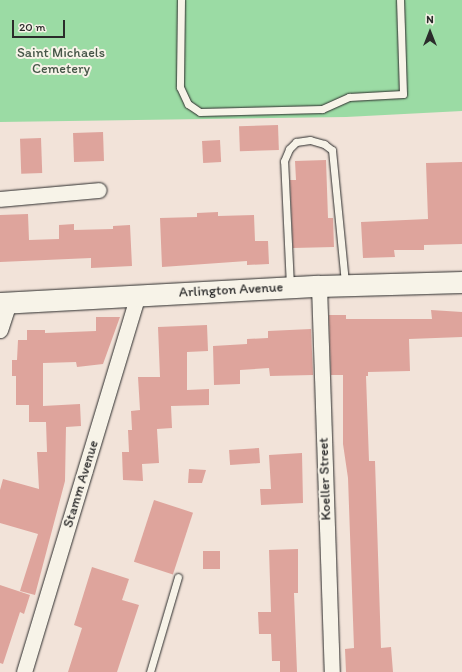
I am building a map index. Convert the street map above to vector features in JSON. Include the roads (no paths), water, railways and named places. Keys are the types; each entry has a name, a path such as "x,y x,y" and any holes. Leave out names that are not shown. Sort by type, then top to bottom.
{"main road":[{"name":"Arlington Avenue","path":"4,303 290,287 462,282"}],"street":[{"path":"0,199 99,190"},
{"name":"Koeller Street","path":"319,286 332,672"},
{"name":"Stamm Avenue","path":"24,672 138,295"},
{"path":"0,330 4,303"}],"lane":[{"path":"181,0 180,87 188,104 200,112 322,109 350,97 403,94 400,0"},
{"path":"290,287 284,161 289,149 296,142 310,140 324,144 332,150 345,285"},
{"path":"150,672 178,577"}],"park label":[{"name":"Saint Michaels Cemetery","path":"61,62"}]}
